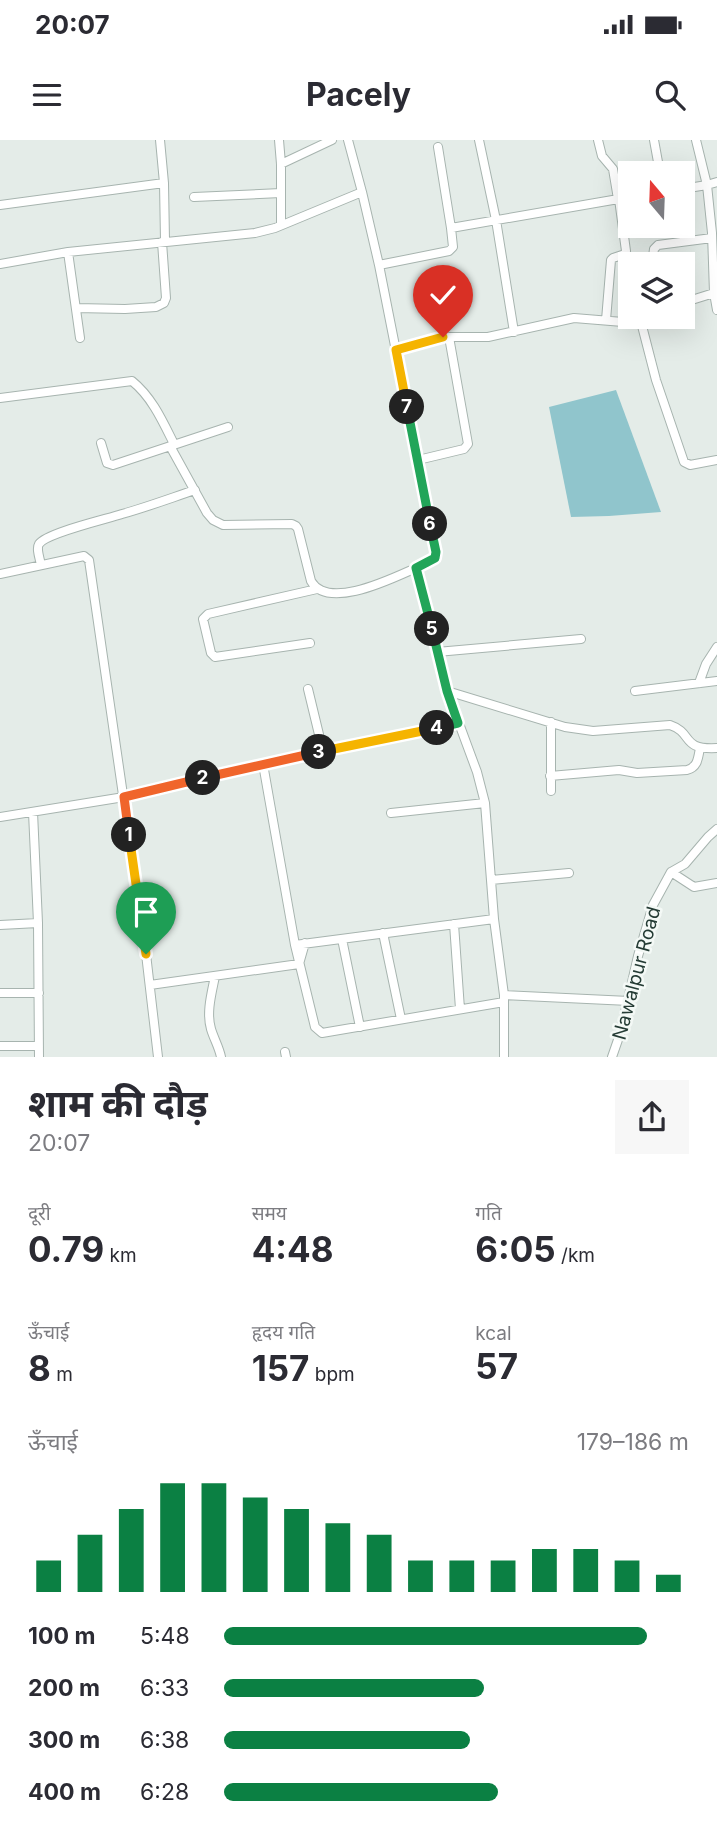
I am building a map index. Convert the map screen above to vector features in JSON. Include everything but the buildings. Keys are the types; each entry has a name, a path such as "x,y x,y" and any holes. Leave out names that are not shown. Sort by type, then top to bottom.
{"street":[{"path":"76,308 156,307 166,298 160,140"},
{"path":"279,140 281,225"},
{"path":"281,164 332,140"},
{"path":"0,398 132,381 160,415 172,445 209,517 223,525 296,526 311,581 320,591 341,593 376,585 435,558 436,552 379,265 348,140"},
{"path":"479,140 496,220 514,332"},
{"path":"598,140 602,156 613,169 618,194"},
{"path":"654,140 658,161"},
{"path":"696,140 707,185 713,293 717,310"},
{"path":"379,265 449,251 453,247 438,147"},
{"path":"695,187 717,182"},
{"path":"0,205 163,183"},
{"path":"0,264 68,253 264,232 362,192"},
{"path":"194,197 281,193"},
{"path":"451,228 618,199"},
{"path":"607,320 611,260 625,254 624,238"},
{"path":"654,252 658,245 712,238"},
{"path":"68,253 80,338"},
{"path":"695,299 713,293"},
{"path":"396,350 443,337 488,337 574,318 618,320"},
{"path":"643,329 656,380 684,462 690,465 717,460"},
{"path":"418,460 464,449 468,444 449,337"},
{"path":"101,443 107,463 113,465 228,427"},
{"path":"41,565 38,549 43,540 195,490"},
{"path":"0,574 84,556 89,560 158,1057"},
{"path":"416,568 447,691 477,772 485,803 494,919 504,999 504,1057"},
{"path":"310,643 215,657 211,653 203,619 208,614 317,589"},
{"path":"437,652 582,639"},
{"path":"699,683 706,664 717,647"},
{"path":"635,691 717,681"},
{"path":"308,690 323,751"},
{"path":"447,691 565,727 593,731 670,725 680,730 692,745 717,748"},
{"path":"551,722 551,791"},
{"path":"1,814 33,812 124,797 263,764 458,723"},
{"path":"550,776 619,770 637,773 687,770 697,764 700,748"},
{"path":"263,764 299,964 318,1031 322,1033 360,1027 504,999 629,1001"},
{"path":"391,813 485,803"},
{"path":"33,812 38,923 39,1057"},
{"name":"Nawalpur Road","path":"612,1057 653,905 671,872 685,864 717,830"},
{"path":"671,872 694,887 717,883"},
{"path":"491,880 569,873"},
{"path":"295,944 494,919"},
{"path":"0,925 38,923"},
{"path":"454,925 460,1009"},
{"path":"383,933 401,1019"},
{"path":"342,939 360,1027"},
{"path":"299,964 305,943"},
{"path":"150,985 299,964"},
{"path":"215,976 209,1018 220,1057"},
{"path":"0,993 39,993"},
{"path":"0,1046 39,1046"}],"water":[{"path":"616,390 661,512 571,517 549,407"}],"route":[{"path":"146,954 124,797 311,753 458,723 447,691 416,568 435,558 436,552 396,350 443,337"}]}
